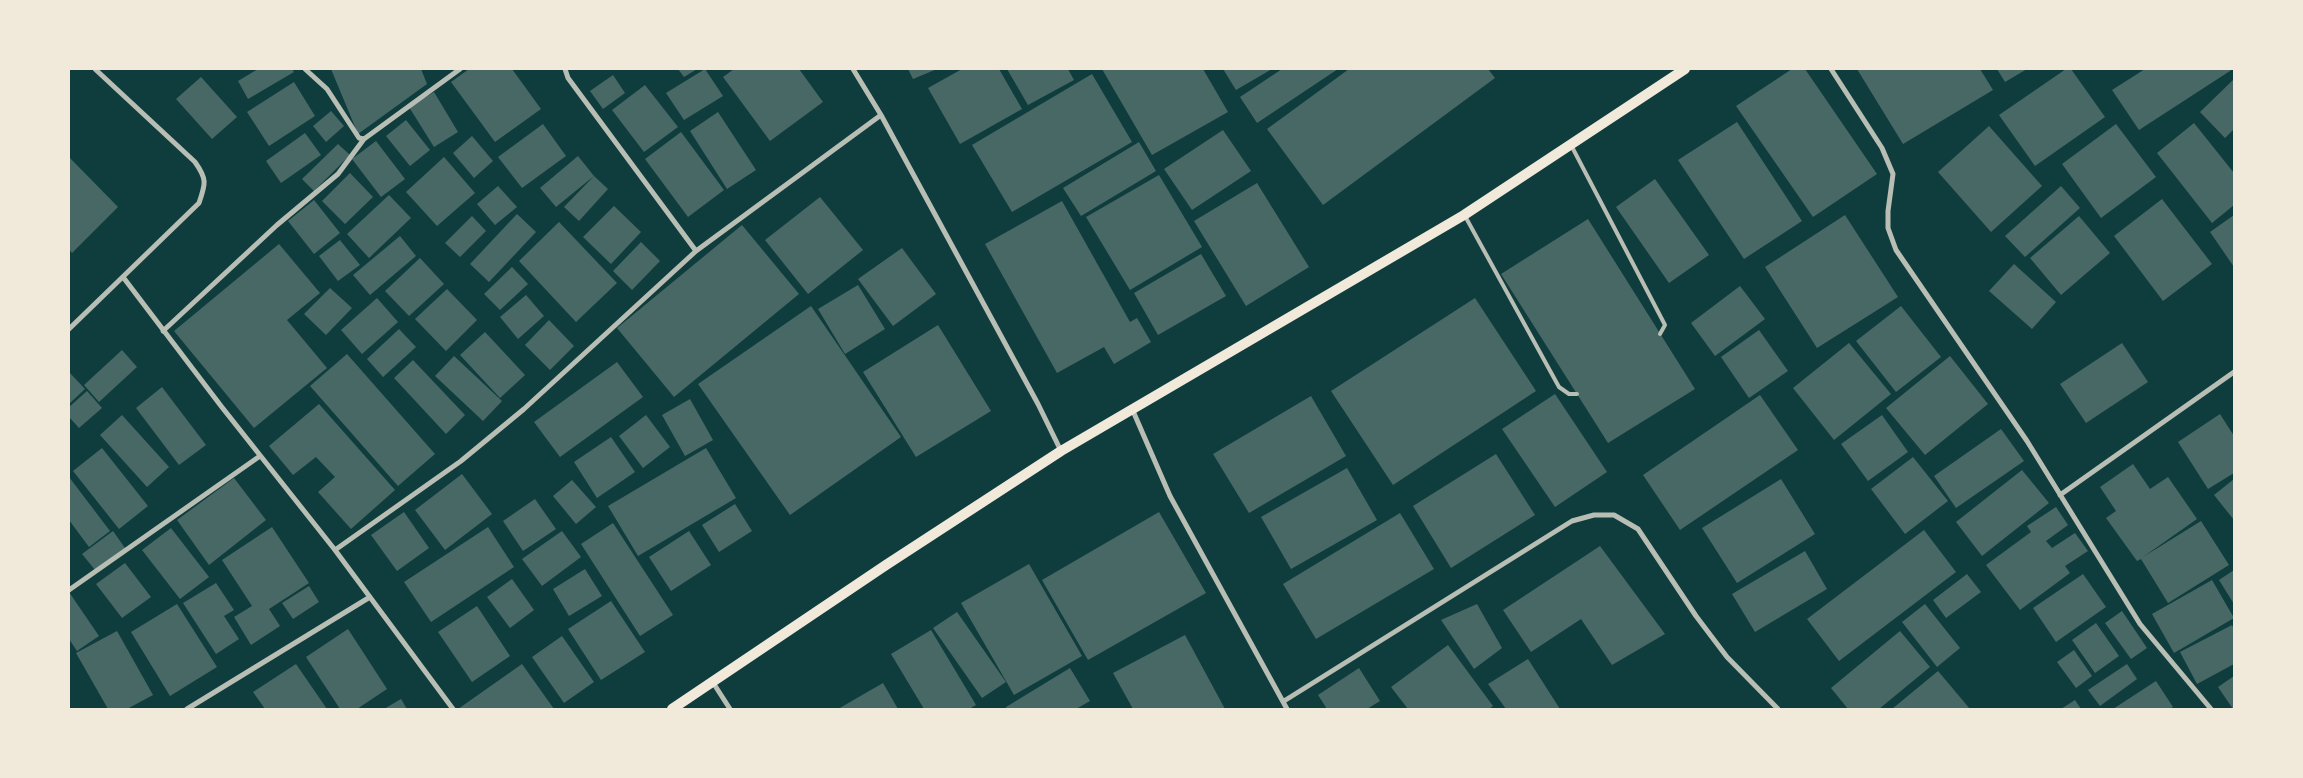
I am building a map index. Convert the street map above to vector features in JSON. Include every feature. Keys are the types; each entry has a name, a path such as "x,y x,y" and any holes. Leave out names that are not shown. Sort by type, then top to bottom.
{"main road":[{"path":"672,709 1061,451 1133,411 1464,215 1685,69"}],"street":[{"path":"69,329 199,203 204,188 205,176 195,162 95,69"},
{"path":"305,69 326,89 359,138 364,139"},
{"path":"164,331 277,225 338,174 364,139 460,69"},
{"path":"565,69 568,78 696,251"},
{"path":"853,69 881,115 1038,404 1061,451"},
{"path":"1831,69 1882,148 1893,174 1888,211 1888,228 1896,250 2027,441 2140,624 2211,709"},
{"path":"335,550 461,461 524,409 696,251 881,115"},
{"path":"123,277 260,456 335,550 453,709"},
{"path":"2060,495 2234,372"},
{"path":"1133,411 1170,496 1287,709"},
{"path":"69,590 260,456"},
{"path":"1284,701 1572,521 1594,515 1614,515 1638,529 1696,616 1727,657 1778,709"},
{"path":"187,709 370,597"},
{"path":"712,681 730,709"}],"lane":[{"path":"1571,146 1665,325 1660,334"},
{"path":"1464,215 1559,388 1569,394 1577,394"}],"building":[{"path":"258,69 292,69 294,72 248,99 238,81"},
{"path":"331,69 421,69 427,84 358,134"},
{"path":"469,69 512,69 541,109 495,142 451,82"},
{"path":"678,69 697,69 684,77"},
{"path":"705,69 723,96 684,120 666,93"},
{"path":"734,69 799,69 823,102 770,141 723,77"},
{"path":"908,69 937,69 913,79"},
{"path":"962,69 999,69 1022,109 960,144 928,88"},
{"path":"1007,69 1068,69 1074,80 1028,105"},
{"path":"1102,69 1203,69 1228,112 1152,155"},
{"path":"1223,69 1272,69 1236,90"},
{"path":"1282,69 1338,69 1257,123 1240,97"},
{"path":"1349,69 1488,69 1495,78 1323,205 1267,129"},
{"path":"1792,69 1805,69 1877,174 1813,217 1736,106"},
{"path":"1857,69 1980,69 1993,90 1903,144"},
{"path":"1997,69 2027,69 2005,82"},
{"path":"2066,69 2071,69 2105,117 2035,166 1999,115"},
{"path":"2145,69 2233,69 2139,130 2112,90"},
{"path":"1092,74 1132,142 1012,212 972,145"},
{"path":"613,75 625,93 603,109 590,91"},
{"path":"201,77 237,117 212,139 176,99"},
{"path":"2234,79 2234,129 2225,138 2200,112"},
{"path":"294,82 315,116 269,146 247,112"},
{"path":"645,85 678,127 644,152 612,110"},
{"path":"434,92 458,132 434,147 409,107"},
{"path":"331,111 344,126 326,142 313,126"},
{"path":"718,112 756,170 727,189 690,131"},
{"path":"406,120 430,150 410,166 386,136"},
{"path":"1737,122 1802,221 1744,259 1678,160"},
{"path":"2194,123 2234,173 2234,205 2212,223 2157,153"},
{"path":"543,124 566,156 522,188 498,157"},
{"path":"2116,124 2156,177 2101,218 2062,164"},
{"path":"1989,126 2042,186 1991,232 1938,172"},
{"path":"1223,130 1251,171 1192,210 1164,169"},
{"path":"681,132 724,190 688,217 645,159"},
{"path":"305,133 321,155 281,183 266,161"},
{"path":"472,136 493,161 474,178 453,153"},
{"path":"376,141 405,179 381,197 352,159"},
{"path":"1139,142 1156,171 1081,216 1063,188"},
{"path":"338,144 350,155 314,191 302,179"},
{"path":"578,156 594,176 556,207 540,188"},
{"path":"69,157 118,207 72,253 69,249"},
{"path":"444,157 475,193 437,226 406,192"},
{"path":"350,173 373,197 345,224 322,201"},
{"path":"1159,175 1202,247 1130,290 1086,217"},
{"path":"594,176 608,189 579,221 564,207"},
{"path":"1655,179 1709,255 1669,283 1616,207"},
{"path":"1257,183 1309,267 1246,306 1194,221"},
{"path":"498,186 517,207 495,225 477,204"},
{"path":"2061,186 2080,208 2025,257 2005,236"},
{"path":"389,195 411,218 369,258 347,234"},
{"path":"820,197 863,250 808,294 765,240"},
{"path":"2162,199 2212,264 2163,301 2114,236"},
{"path":"314,200 340,233 314,254 288,221"},
{"path":"1062,201 1130,322 1137,318 1151,342 1114,364 1104,347 1057,373 985,244"},
{"path":"614,206 641,232 611,264 583,237"},
{"path":"517,214 536,232 489,282 470,264"},
{"path":"1845,215 1898,297 1817,348 1765,267"},
{"path":"2234,215 2234,267 2210,232"},
{"path":"472,216 486,231 460,257 445,243"},
{"path":"2079,216 2110,253 2061,295 2030,258"},
{"path":"1588,219 1695,389 1608,443 1501,274"},
{"path":"559,222 617,283 576,322 519,261"},
{"path":"742,225 799,294 674,397 617,328"},
{"path":"400,236 416,256 370,295 353,275"},
{"path":"340,240 360,265 338,281 319,256"},
{"path":"641,242 660,261 632,290 613,271"},
{"path":"279,244 320,293 287,320 327,368 254,428 174,331"},
{"path":"902,248 936,294 893,326 858,279"},
{"path":"1201,254 1226,296 1158,335 1134,293"},
{"path":"420,258 444,284 409,316 385,291"},
{"path":"2014,264 2056,302 2032,329 1989,291"},
{"path":"512,267 528,284 500,310 484,294"},
{"path":"858,285 885,329 845,354 818,309"},
{"path":"1740,286 1765,319 1715,356 1691,323"},
{"path":"330,288 352,308 326,335 304,314"},
{"path":"447,289 477,320 446,351 415,319"},
{"path":"526,295 544,316 518,339 500,317"},
{"path":"377,298 398,322 362,354 341,330"},
{"path":"1475,298 1536,391 1393,485 1331,391"},
{"path":"811,306 901,437 790,515 698,384"},
{"path":"1901,306 1941,357 1896,392 1856,341"},
{"path":"549,320 574,346 550,370 525,345"},
{"path":"938,325 991,411 916,457 863,372"},
{"path":"399,329 416,347 383,377 367,359"},
{"path":"1759,330 1788,371 1749,398 1721,357"},
{"path":"485,332 525,375 500,398 460,355"},
{"path":"1849,343 1891,394 1834,440 1793,388"},
{"path":"2122,343 2148,382 2086,423 2060,384"},
{"path":"122,350 137,367 99,402 84,385"},
{"path":"347,354 435,454 398,486 310,386"},
{"path":"454,356 502,401 483,421 435,376"},
{"path":"1950,356 1988,404 1925,455 1886,408"},
{"path":"413,360 465,415 446,434 394,378"},
{"path":"617,362 643,397 560,457 534,422"},
{"path":"69,372 85,389 69,404"},
{"path":"162,387 206,445 179,465 136,408"},
{"path":"87,391 102,408 79,428 69,417 69,407"},
{"path":"1555,394 1607,472 1555,507 1502,429"},
{"path":"1760,395 1798,450 1680,530 1643,475"},
{"path":"1311,396 1346,456 1249,513 1213,454"},
{"path":"690,399 713,440 685,456 662,415"},
{"path":"319,404 395,490 351,529 318,492 335,477 316,457 293,475 269,446"},
{"path":"2220,414 2234,436 2234,473 2208,489 2178,442"},
{"path":"122,415 169,467 147,487 100,435"},
{"path":"646,415 670,447 643,468 619,436"},
{"path":"1882,415 1908,452 1868,481 1841,444"},
{"path":"2001,429 2024,461 1956,508 1934,476"},
{"path":"611,437 635,472 597,498 574,462"},
{"path":"102,448 148,506 119,529 73,471"},
{"path":"706,448 736,498 638,556 608,506"},
{"path":"1496,454 1535,515 1451,568 1413,506"},
{"path":"1913,457 1948,501 1905,534 1871,489"},
{"path":"2133,464 2150,489 2168,477 2197,519 2143,557 2201,521 2229,565 2168,603 2141,559 2137,561 2106,518 2116,511 2100,487"},
{"path":"1347,468 1377,520 1291,569 1261,517"},
{"path":"2022,470 2049,503 1982,556 1956,522"},
{"path":"462,474 492,514 445,550 415,510"},
{"path":"69,477 110,531 89,547 69,520"},
{"path":"234,478 266,520 209,565 177,520"},
{"path":"1781,479 1815,534 1737,583 1702,528"},
{"path":"2234,479 2234,520 2214,495"},
{"path":"572,480 596,507 576,524 553,496"},
{"path":"535,499 556,529 523,551 503,521"},
{"path":"735,504 752,531 719,552 702,525"},
{"path":"2056,507 2068,525 2046,541 2052,548 2075,533 2088,551 2065,566 2070,573 2020,610 1986,565 2031,532 2027,526"},
{"path":"404,512 429,548 397,571 371,535"},
{"path":"1159,512 1206,593 1088,660 1042,580"},
{"path":"1400,513 1434,569 1316,639 1283,584"},
{"path":"613,523 673,615 640,636 581,544"},
{"path":"272,527 309,583 269,609 280,626 251,645 234,617 252,606 222,560"},
{"path":"488,527 514,567 431,622 404,582"},
{"path":"171,528 209,577 180,599 142,550"},
{"path":"1924,530 1956,572 1839,661 1807,619"},
{"path":"113,531 125,548 95,570 82,554"},
{"path":"562,531 581,557 542,586 522,559"},
{"path":"689,531 711,565 671,591 649,557"},
{"path":"1600,546 1665,634 1612,665 1581,619 1531,652 1503,610"},
{"path":"1805,551 1827,589 1755,632 1732,594"},
{"path":"125,563 151,597 122,618 96,584"},
{"path":"1029,564 1082,656 1014,695 961,603"},
{"path":"585,569 602,596 569,616 553,589"},
{"path":"2234,570 2234,604 2219,580"},
{"path":"1967,574 1981,592 1946,618 1933,600"},
{"path":"2083,574 2106,607 2056,642 2033,608"},
{"path":"512,579 534,610 510,628 487,597"},
{"path":"2212,580 2234,618 2174,653 2152,614"},
{"path":"216,583 234,610 224,616 239,639 216,654 183,603"},
{"path":"309,586 319,602 293,619 282,603"},
{"path":"69,592 99,636 77,651 69,639"},
{"path":"611,601 645,652 601,680 568,629"},
{"path":"177,604 217,667 170,696 131,632"},
{"path":"1477,604 1502,648 1474,669 1441,620"},
{"path":"1925,604 1960,648 1937,667 1902,622"},
{"path":"477,606 510,656 472,682 438,632"},
{"path":"2122,611 2147,648 2131,659 2105,623"},
{"path":"957,612 1006,682 982,698 933,628"},
{"path":"2096,623 2119,656 2095,673 2072,640"},
{"path":"2232,625 2234,629 2234,664 2197,684 2180,652"},
{"path":"348,629 387,689 357,709 340,709 306,657"},
{"path":"931,630 976,705 969,709 924,709 891,654"},
{"path":"117,631 153,695 127,709 108,709 76,653"},
{"path":"1900,631 1930,667 1879,709 1848,709 1831,688"},
{"path":"1185,635 1225,709 1133,709 1113,673"},
{"path":"562,636 594,682 564,703 532,657"},
{"path":"1448,645 1493,706 1489,709 1408,709 1391,687"},
{"path":"2074,650 2092,676 2076,688 2057,662"},
{"path":"1528,659 1560,709 1506,709 1488,684"},
{"path":"296,664 327,709 265,709 253,692"},
{"path":"522,664 554,709 458,709"},
{"path":"2127,664 2137,679 2100,706 2088,690"},
{"path":"1070,668 1090,701 1076,709 1007,709 1006,707"},
{"path":"1359,668 1380,701 1367,709 1327,709 1318,695"},
{"path":"1938,671 1970,709 1892,709"},
{"path":"2234,676 2234,709 2233,709 2218,687"},
{"path":"2156,681 2173,707 2169,709 2113,709"},
{"path":"883,683 898,709 838,709"},
{"path":"401,699 407,709 384,709"},
{"path":"2075,700 2081,709 2061,709"}]}
